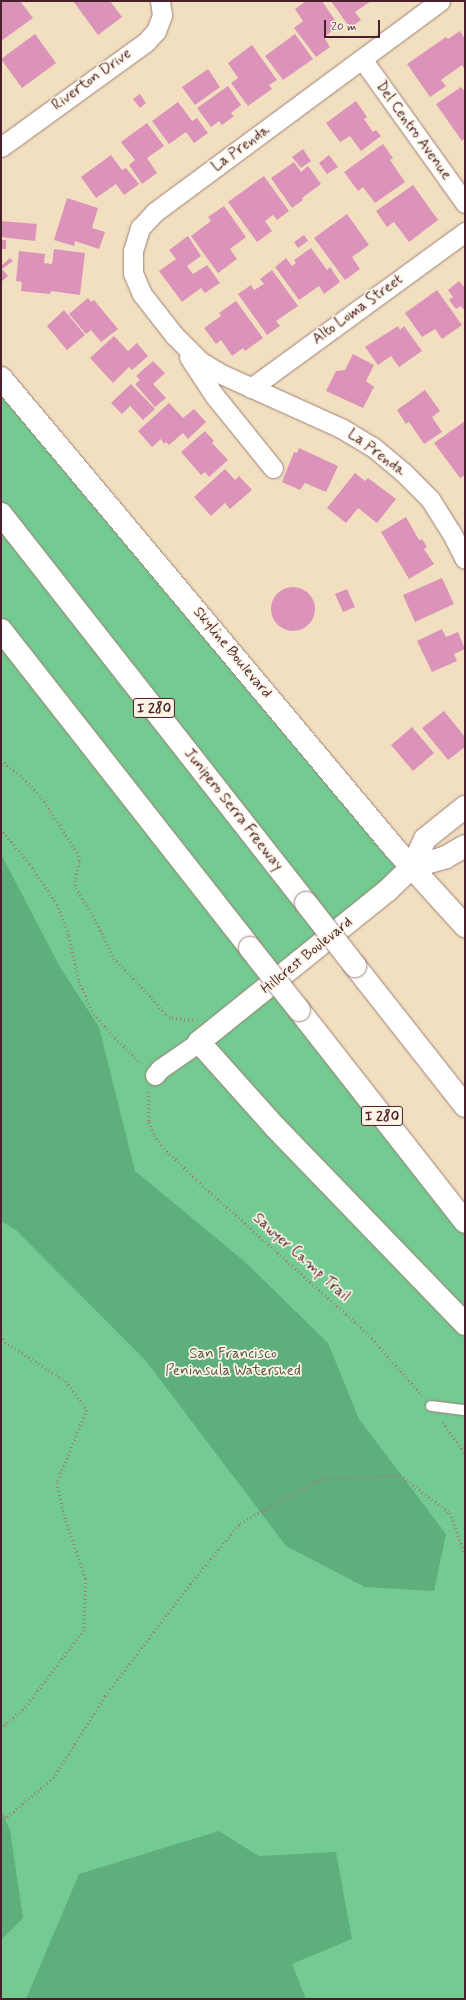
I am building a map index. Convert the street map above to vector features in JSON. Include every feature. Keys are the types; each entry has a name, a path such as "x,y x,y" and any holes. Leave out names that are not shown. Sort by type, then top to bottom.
{"main road":[{"name":"Skyline Boulevard","path":"1,378 412,867 465,926"},
{"name":"Junipero Serra Freeway","path":"1,514 465,1106"},
{"name":"I 280","path":"1,630 465,1222"},
{"name":"Hillcrest Boulevard","path":"199,1042 387,891 412,867 425,839 465,807"},
{"name":"Hillcrest Boulevard","path":"412,867 446,857 465,846"},
{"path":"199,1042 275,1127 465,1324"}],"street":[{"name":"Riverton Drive","path":"4,138 146,42 156,31 162,15 160,1"},
{"name":"La Prenda","path":"273,468 214,395 174,334 142,294 133,273 133,251 140,228 154,213 440,1"},
{"name":"Del Centro Avenue","path":"362,59 465,203"},
{"name":"Alto Loma Street","path":"251,388 465,232"},
{"name":"La Prenda","path":"174,334 200,360 219,373 341,428 373,447 403,472 430,499 451,532 465,559"},
{"path":"155,1075 160,1069 199,1042"}],"lane":[{"path":"432,1406 465,1410"}],"path":[{"path":"1,760 23,778 42,798 77,852 80,862 75,881 76,888 95,918 114,958 166,1015 172,1018 193,1019 199,1042"},
{"path":"1,830 30,864 57,904 69,936 79,981 94,1014 123,1047 155,1075"},
{"name":"Sawyer Camp Trail","path":"155,1075 149,1089 148,1114 154,1135 164,1148 197,1180 369,1335 432,1406 465,1453"},
{"path":"1,1335 5,1342 66,1381 87,1410 57,1483 66,1521 86,1579 84,1630 26,1707 1,1729"},
{"path":"1,1816 7,1817 53,1778 105,1696 190,1584 240,1524 247,1520 321,1479 400,1475 450,1513 465,1554"}],"green space":[{"name":"San Francisco Peninsula Watershed","path":"1,378 418,869 276,981 465,1222 465,1999 1,1999"},
{"path":"1,854 60,967 99,1027 135,1171 244,1261 328,1343 359,1419 446,1534 434,1591 365,1587 286,1546 146,1361 16,1230 1,1221"},
{"path":"1,1810 10,1830 23,1918 1,1940"},
{"path":"219,1831 259,1856 336,1852 352,1939 292,1964 306,1999 26,1999 79,1874"}],"building":[{"path":"1,1 20,1 33,18 1,41"},
{"path":"73,1 110,1 122,17 98,35"},
{"path":"306,1 322,1 339,26 324,37 330,47 316,57 294,28 303,21 295,9"},
{"path":"331,1 371,1 355,12 361,20 350,28"},
{"path":"460,31 465,39 465,70 462,65 441,80 446,86 430,97 407,64 446,37 448,39"},
{"path":"35,34 56,63 22,88 1,59"},
{"path":"295,34 313,59 283,80 265,56"},
{"path":"252,45 277,80 269,85 272,89 248,106 231,83 238,78 228,63"},
{"path":"208,69 220,87 195,105 182,87"},
{"path":"228,86 241,105 231,113 234,116 222,125 219,121 211,127 197,108"},
{"path":"461,87 465,92 465,138 462,141 436,104"},
{"path":"140,94 146,103 140,108 133,99"},
{"path":"356,101 367,117 364,119 373,132 376,130 381,136 361,151 350,136 340,142 326,123"},
{"path":"178,102 192,121 197,118 208,133 194,143 186,132 169,144 152,121"},
{"path":"147,123 164,146 147,158 157,173 142,184 129,165 135,160 121,142"},
{"path":"383,144 393,158 390,160 405,182 375,203 363,187 358,191 344,172"},
{"path":"303,149 311,161 301,168 292,157"},
{"path":"111,155 122,170 126,168 139,184 124,195 116,184 96,198 81,177"},
{"path":"329,155 338,167 327,174 319,163"},
{"path":"294,162 301,172 308,166 321,184 302,198 303,200 292,208 271,178"},
{"path":"264,176 289,211 277,220 273,215 265,221 272,231 257,242 228,202"},
{"path":"413,185 438,220 409,242 394,222 387,227 376,211"},
{"path":"67,198 98,208 92,228 105,232 99,249 75,241 74,246 54,240"},
{"path":"224,206 246,237 230,249 237,259 218,273 191,236 211,221 208,217"},
{"path":"347,214 369,245 352,257 360,269 345,280 314,238"},
{"path":"1,221 37,224 35,241 1,237"},
{"path":"304,235 308,241 298,248 294,242"},
{"path":"188,236 201,256 187,266 193,274 207,265 220,283 205,293 201,288 182,302 159,271 176,259 169,250"},
{"path":"1,240 6,240 6,249 1,249"},
{"path":"311,248 327,270 330,267 340,282 324,294 319,286 299,300 275,267 286,258 292,266 296,263 294,260"},
{"path":"54,249 85,253 80,295 51,291 50,294 21,291 22,282 16,281 19,251 45,254 44,263 52,264"},
{"path":"10,258 13,261 2,269 8,276 1,282 1,266"},
{"path":"272,270 298,306 276,321 280,326 267,335 238,294 251,285 254,290 264,284 260,279"},
{"path":"459,281 465,288 465,311 461,306 456,309 449,300 453,297 448,290"},
{"path":"437,290 462,325 442,339 435,329 422,337 405,313"},
{"path":"88,298 91,302 94,300 118,329 101,342 91,330 86,334 69,314"},
{"path":"236,301 263,338 245,351 243,348 232,356 221,340 216,344 204,328 221,316 219,313"},
{"path":"64,310 85,335 67,350 47,326"},
{"path":"398,326 400,330 404,326 422,351 399,367 391,356 378,365 365,347"},
{"path":"114,336 128,351 137,343 148,356 132,370 129,367 113,383 90,358"},
{"path":"353,354 374,365 366,381 374,387 363,408 326,391 336,371 345,370"},
{"path":"153,361 165,373 153,384 166,398 155,407 135,384 140,380 136,376"},
{"path":"131,384 155,409 143,420 130,406 122,414 111,403"},
{"path":"425,390 440,411 432,417 442,432 424,444 409,422 406,424 397,410"},
{"path":"169,403 183,418 194,409 206,422 188,439 183,433 169,445 166,442 164,444 161,439 152,447 138,431"},
{"path":"465,421 465,475 460,478 434,443"},
{"path":"205,431 214,441 212,443 228,460 209,477 205,472 201,475 181,452"},
{"path":"299,448 338,466 326,492 305,483 300,490 282,482 294,452 297,453"},
{"path":"225,469 235,480 239,476 252,490 230,509 225,503 211,516 194,497"},
{"path":"355,473 365,481 368,478 396,499 377,523 358,508 346,523 327,508"},
{"path":"406,517 419,540 422,539 427,547 424,549 434,564 409,579 381,532"},
{"path":"442,578 454,604 415,622 403,595"},
{"path":"293,587 305,591 311,597 315,609 311,621 305,627 293,631 281,627 275,621 271,609 275,597 281,591"},
{"path":"347,589 355,607 343,612 335,594"},
{"path":"442,629 446,637 458,632 465,649 454,654 457,661 432,672 417,641"},
{"path":"444,711 465,737 465,747 448,760 422,728"},
{"path":"412,727 434,753 413,771 391,745"}]}
